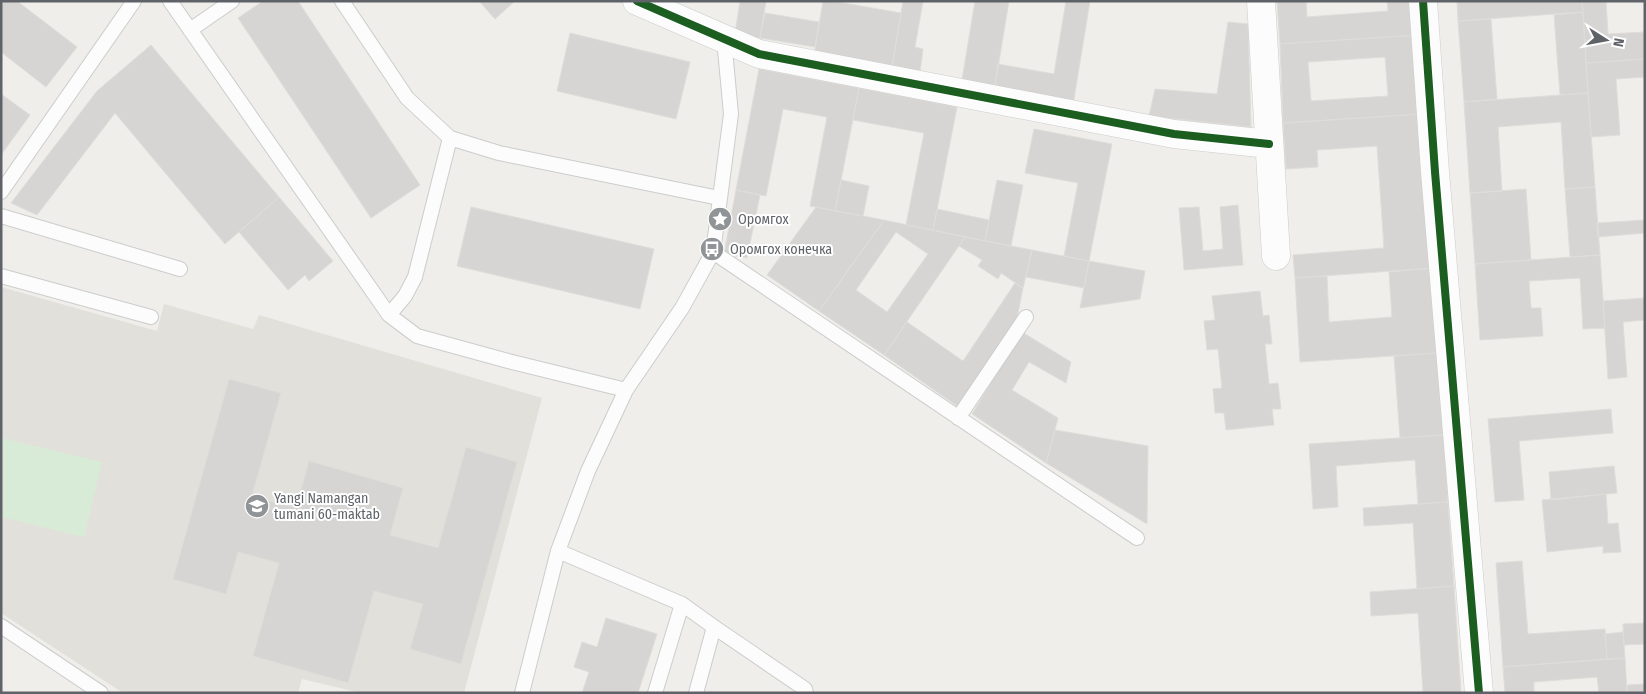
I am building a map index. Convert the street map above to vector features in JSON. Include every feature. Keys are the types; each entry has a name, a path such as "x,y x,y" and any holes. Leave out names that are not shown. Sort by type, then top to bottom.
{"street":[{"path":"637,1 759,54 1164,132 1238,142 1270,144"},
{"path":"1261,1 1276,256"},
{"path":"1423,1 1435,172 1479,693"}],"lane":[{"path":"1,192 134,1"},
{"path":"170,1 389,315 417,336 508,362 626,390"},
{"path":"190,30 232,1"},
{"path":"342,1 407,98 450,138 499,153 719,198"},
{"path":"522,693 558,551 588,471 626,390 682,308 713,252 731,114 724,39"},
{"path":"389,315 405,296 415,277 450,138"},
{"path":"1,216 180,269"},
{"path":"713,252 1137,538"},
{"path":"1,276 152,317"},
{"path":"958,418 1026,317"},
{"path":"558,551 682,604 805,690 806,693"},
{"path":"656,693 682,604"},
{"path":"1,626 101,693"},
{"path":"696,693 714,628"}],"shaded area":[{"name":"Yangi Namangan tumani 60-maktab","path":"1,287 157,331 164,304 253,329 259,315 542,398 464,693 361,693 302,679 298,693 123,693 1,613"}],"green space":[{"path":"1,438 102,462 84,537 1,517"}],"building":[{"path":"1,1 17,1 77,47 46,87 1,52"},
{"path":"263,1 298,1 420,185 371,218 238,18"},
{"path":"479,1 515,1 495,19"},
{"path":"740,1 766,1 760,38 735,33"},
{"path":"823,1 901,13 892,68 814,55"},
{"path":"903,1 923,1 915,47 923,49 920,72 892,68"},
{"path":"975,1 1009,1 994,92 961,86"},
{"path":"1066,1 1090,1 1073,105 994,92 998,64 1054,74"},
{"path":"1277,1 1306,1 1307,17 1388,11 1387,1 1415,1 1417,35 1280,44"},
{"path":"1457,1 1582,1 1583,12 1458,21"},
{"path":"1582,1 1606,1 1608,34 1645,32 1645,59 1586,63"},
{"path":"1583,12 1588,93 1560,95 1554,15"},
{"path":"765,13 819,22 815,47 760,38"},
{"path":"1491,19 1497,99 1464,102 1458,21"},
{"path":"1228,22 1248,24 1251,127 1149,116 1155,89 1217,94"},
{"path":"570,33 690,62 676,119 557,91"},
{"path":"1417,35 1422,114 1283,123 1280,44","holes":["1385,57 1388,96 1311,101 1308,62"]},
{"path":"151,45 279,197 225,244 115,113 37,215 11,203 97,91"},
{"path":"1645,59 1645,77 1616,79 1620,135 1591,137 1586,63"},
{"path":"759,69 859,88 835,211 810,206 827,117 783,109 766,196 736,190"},
{"path":"859,88 957,107 933,230 906,225 924,133 853,120"},
{"path":"1588,93 1595,187 1565,189 1561,122 1498,127 1502,191 1470,193 1464,102"},
{"path":"1,94 30,115 1,155"},
{"path":"1422,114 1433,268 1295,278 1293,255 1384,248 1377,146 1317,150 1318,167 1286,169 1283,123"},
{"path":"1034,129 1112,144 1089,261 1064,256 1078,183 1025,173"},
{"path":"841,180 869,186 863,216 835,211"},
{"path":"997,180 1023,185 1011,246 985,241"},
{"path":"1595,187 1600,255 1570,257 1565,189"},
{"path":"1526,189 1531,260 1475,264 1470,193"},
{"path":"736,190 760,195 747,258 724,254"},
{"path":"279,197 333,261 309,281 305,275 288,290 239,232"},
{"path":"1238,205 1243,265 1184,270 1179,208 1199,207 1203,251 1223,249 1220,207"},
{"path":"471,207 654,249 640,309 457,266"},
{"path":"816,207 884,220 819,311 767,275"},
{"path":"937,209 989,220 985,241 933,230"},
{"path":"884,220 965,237 884,355 819,311","holes":["896,232 928,254 887,312 856,290"]},
{"path":"1645,220 1645,233 1598,237 1597,223"},
{"path":"965,237 1032,250 1023,288 1001,273 998,279 978,266 982,260 959,246"},
{"path":"1032,250 1089,261 1084,288 1026,277"},
{"path":"1600,255 1605,328 1583,329 1580,278 1529,281 1531,308 1541,308 1543,336 1480,340 1475,264"},
{"path":"1089,261 1145,271 1140,299 1080,308"},
{"path":"1433,268 1438,353 1300,362 1295,278 1327,276 1329,322 1392,317 1389,272"},
{"path":"1015,283 1023,288 1016,323 960,408 884,355 907,322 963,361"},
{"path":"1260,291 1263,316 1269,315 1272,344 1265,344 1269,384 1278,383 1281,409 1272,409 1274,425 1226,430 1224,413 1215,413 1213,389 1222,388 1218,349 1207,350 1204,321 1215,320 1212,296"},
{"path":"1645,298 1645,320 1623,322 1627,377 1608,379 1603,301"},
{"path":"1022,332 1071,362 1066,383 1029,362 1012,390 1058,418 1046,463 972,414"},
{"path":"1438,353 1444,435 1400,438 1394,356"},
{"path":"229,379 281,393 252,496 296,508 309,461 403,488 390,535 438,548 466,447 517,462 461,664 410,649 423,604 374,591 348,683 253,656 279,563 238,552 226,594 173,579"},
{"path":"1611,409 1613,433 1519,441 1524,500 1495,502 1488,419"},
{"path":"1055,430 1148,446 1147,524 1046,463"},
{"path":"1444,435 1448,502 1418,504 1415,460 1336,466 1338,507 1313,509 1309,444"},
{"path":"1614,466 1617,493 1551,500 1549,472"},
{"path":"1606,494 1608,524 1618,523 1621,552 1603,553 1603,546 1547,552 1542,500"},
{"path":"1448,502 1454,586 1417,589 1413,523 1364,526 1363,508"},
{"path":"1522,561 1528,634 1605,629 1607,659 1503,667 1496,563"},
{"path":"1454,586 1461,693 1423,693 1418,613 1371,616 1370,592"},
{"path":"606,618 657,634 638,693 582,693 589,672 574,667 582,642 597,647"},
{"path":"1645,623 1645,644 1624,645 1623,624"},
{"path":"1623,632 1625,658 1607,659 1605,634"},
{"path":"1625,658 1627,693 1599,693 1597,677 1534,682 1534,693 1505,693 1503,667"},
{"path":"1645,684 1645,693 1627,693 1627,685"}],"cycle path":[{"path":"637,1 759,54 1174,134 1269,144"},
{"path":"1423,1 1435,172 1479,693"}],"place":[{"name":"Оромгох","path":"720,219"},
{"name":"Оромгох конечка","path":"712,249"},
{"name":"Yangi Namangan tumani 60-maktab","path":"257,506"}]}
